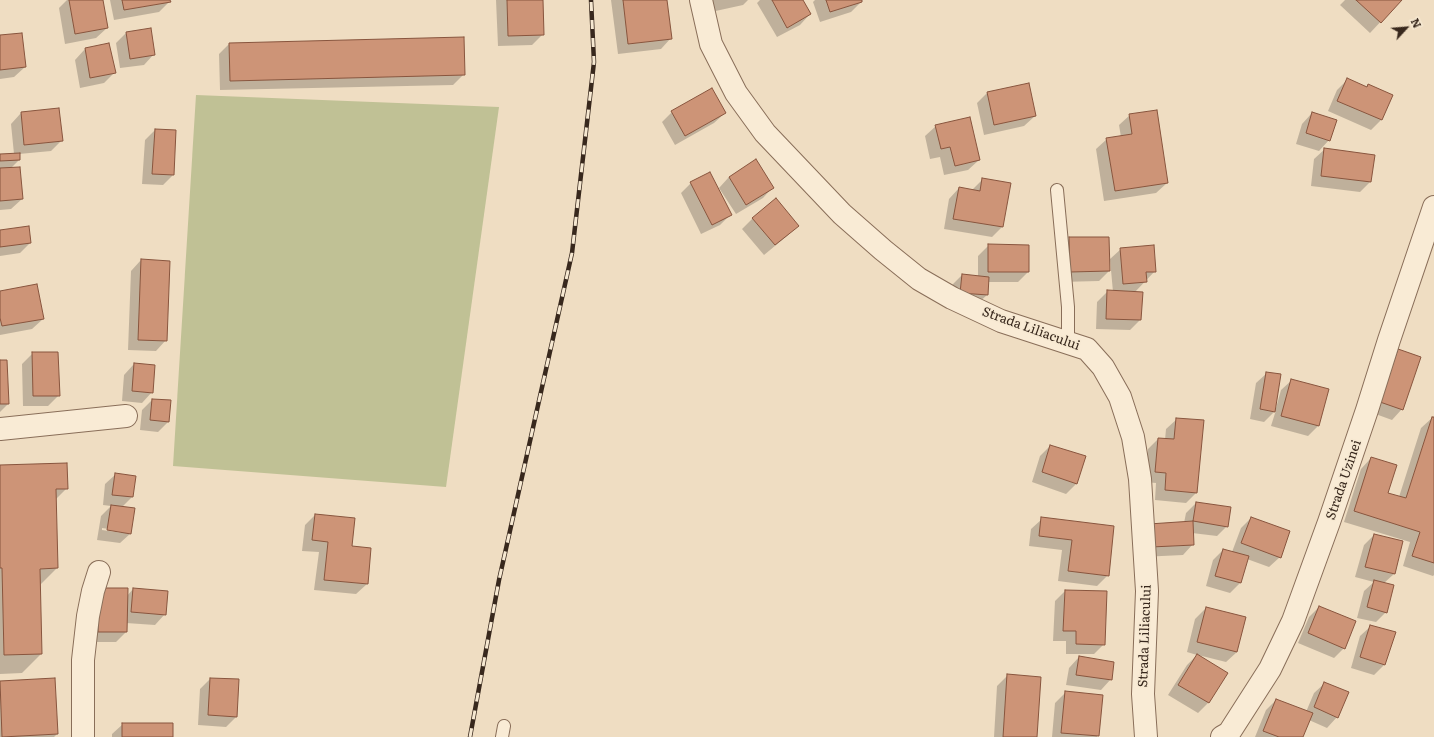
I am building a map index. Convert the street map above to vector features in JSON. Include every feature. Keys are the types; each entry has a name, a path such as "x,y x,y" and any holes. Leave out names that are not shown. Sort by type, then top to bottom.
{"street":[{"name":"Strada Liliacului","path":"701,0 711,44 736,93 765,133 842,214 919,279 952,298 1001,321 1087,349 1103,368 1120,397 1133,437 1140,479 1147,591 1143,694 1146,737"},
{"name":"Strada Uzinei","path":"1222,737 1228,733 1270,669 1293,621 1329,522 1434,207"},
{"path":"0,429 126,416"},
{"path":"83,737 83,660 88,616 93,591 99,572"}],"lane":[{"path":"1057,190 1068,307 1068,342"}],"green space":[{"path":"196,95 499,107 446,487 173,466"}],"building":[{"path":"69,0 103,0 108,28 75,34"},
{"path":"122,0 170,0 171,2 124,10"},
{"path":"507,0 543,0 544,35 508,36"},
{"path":"623,0 667,0 672,39 628,44"},
{"path":"772,0 803,0 811,14 787,28"},
{"path":"826,0 862,0 862,2 830,12"},
{"path":"1356,0 1402,0 1381,23"},
{"path":"151,28 155,55 130,59 126,32"},
{"path":"22,33 26,67 0,70 0,35"},
{"path":"464,37 465,75 230,81 229,43"},
{"path":"109,43 116,73 90,78 85,48"},
{"path":"1347,78 1367,87 1368,84 1393,95 1382,120 1337,101"},
{"path":"1029,83 1036,116 994,125 987,92"},
{"path":"712,88 726,113 685,136 671,111"},
{"path":"59,108 63,141 24,145 21,112"},
{"path":"1157,110 1168,183 1115,191 1106,138 1132,134 1129,114"},
{"path":"1312,112 1337,120 1330,141 1306,133"},
{"path":"970,117 980,160 955,166 950,147 941,149 935,125"},
{"path":"155,129 176,130 174,175 152,174"},
{"path":"1324,148 1375,155 1371,182 1321,176"},
{"path":"20,153 20,160 0,161 0,154"},
{"path":"756,159 774,188 746,205 729,177"},
{"path":"20,167 23,199 0,201 0,168"},
{"path":"710,172 732,215 712,225 690,182"},
{"path":"982,178 1011,183 1003,227 953,219 959,187 980,191"},
{"path":"776,198 799,226 775,245 752,218"},
{"path":"29,226 31,243 0,247 0,230"},
{"path":"1069,237 1109,237 1110,271 1070,272"},
{"path":"988,244 1029,245 1029,272 988,272"},
{"path":"1154,245 1156,272 1146,272 1147,282 1123,284 1120,248"},
{"path":"141,259 170,261 167,341 138,340"},
{"path":"962,274 989,277 988,295 960,293"},
{"path":"37,284 44,319 2,326 0,318 0,291"},
{"path":"1107,290 1143,292 1141,320 1106,319"},
{"path":"1398,349 1421,357 1403,410 1380,402"},
{"path":"32,352 58,352 60,396 33,396"},
{"path":"0,360 7,360 9,404 0,404"},
{"path":"134,363 155,365 153,393 132,391"},
{"path":"1266,372 1281,374 1275,412 1260,409"},
{"path":"1291,379 1329,389 1319,426 1281,416"},
{"path":"152,399 171,400 169,422 150,420"},
{"path":"1432,417 1434,417 1434,563 1412,556 1420,532 1354,511 1371,457 1397,465 1388,493 1406,498"},
{"path":"1176,418 1204,420 1197,493 1165,490 1166,473 1155,472 1158,438 1174,439"},
{"path":"1050,445 1086,456 1077,484 1042,472"},
{"path":"67,463 68,489 56,489 58,568 40,569 42,654 4,655 2,568 0,568 0,465"},
{"path":"115,473 136,476 133,497 112,495"},
{"path":"1196,502 1231,507 1228,527 1193,521"},
{"path":"111,505 135,508 131,534 107,530"},
{"path":"315,514 355,518 352,546 371,548 368,584 324,580 328,542 312,540"},
{"path":"1041,517 1114,526 1109,576 1068,571 1072,540 1039,536"},
{"path":"1251,517 1290,531 1281,558 1241,543"},
{"path":"1193,521 1194,545 1151,547 1149,524"},
{"path":"1374,534 1403,541 1395,574 1365,567"},
{"path":"1223,549 1249,556 1241,583 1215,576"},
{"path":"1374,580 1394,585 1387,613 1367,607"},
{"path":"98,588 128,588 127,632 98,632"},
{"path":"133,588 168,591 166,615 131,612"},
{"path":"1065,590 1107,591 1105,645 1076,644 1076,631 1063,631"},
{"path":"1319,606 1356,621 1345,649 1308,633"},
{"path":"1206,607 1246,617 1237,652 1197,642"},
{"path":"1370,625 1396,632 1385,665 1360,657"},
{"path":"1197,654 1228,673 1209,703 1178,685"},
{"path":"1079,656 1114,662 1112,680 1076,675"},
{"path":"1007,674 1041,677 1037,737 1003,737"},
{"path":"55,678 58,734 2,737 0,681"},
{"path":"210,678 239,679 237,717 208,715"},
{"path":"1324,682 1349,692 1338,718 1314,707"},
{"path":"1065,691 1103,695 1099,736 1061,733"},
{"path":"1276,699 1313,713 1303,737 1279,737 1263,731"},
{"path":"122,723 173,723 173,737 122,737"}],"railway":[{"path":"470,737 499,580 572,253 594,62 591,0"}]}
